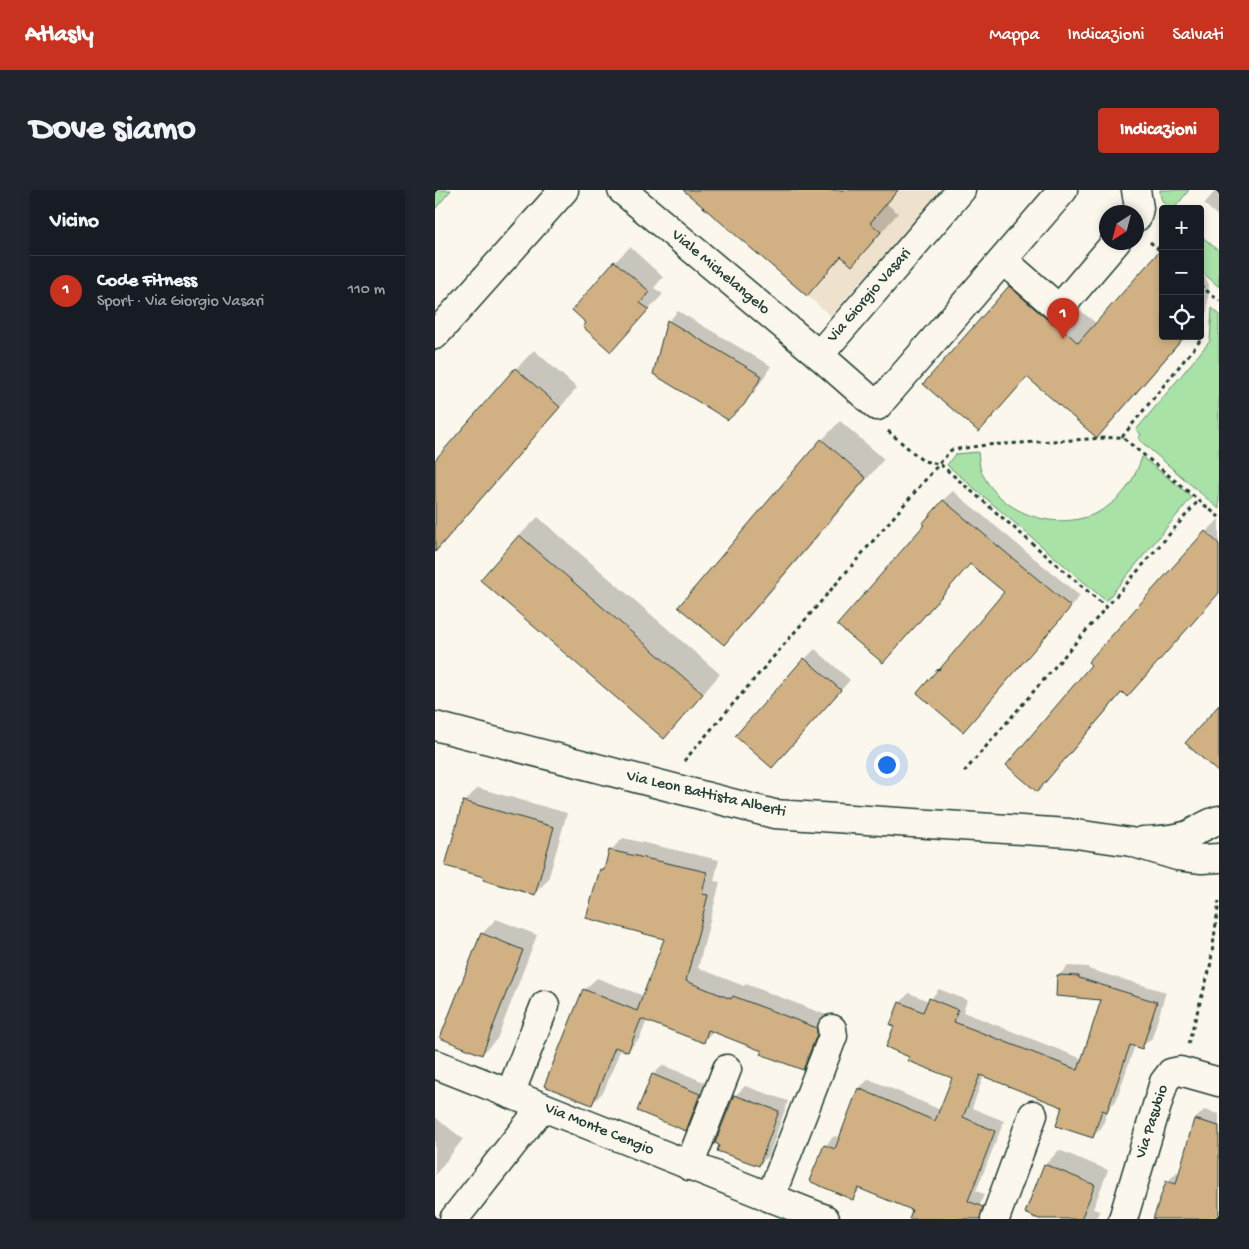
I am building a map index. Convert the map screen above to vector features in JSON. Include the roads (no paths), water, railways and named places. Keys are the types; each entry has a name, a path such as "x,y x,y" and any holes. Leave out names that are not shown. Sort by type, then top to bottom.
{"street":[{"path":"435,336 564,190"},
{"name":"Viale Michelangelo","path":"621,190 819,355"},
{"name":"Via Giorgio Vasari","path":"961,190 819,355 877,406 1004,261"},
{"path":"1063,190 1004,261 1059,309 1109,250"},
{"path":"1136,190 1138,205"},
{"name":"Via Leon Battista Alberti","path":"435,726 773,814 1060,832 1131,842 1177,856 1202,859 1219,858"},
{"name":"Via Leon Battista Alberti","path":"1131,842 1175,838 1191,834 1208,823 1219,820"},
{"path":"510,1094 545,1005"},
{"path":"769,1198 833,1036 832,1030"},
{"name":"Via Monte Cengio","path":"435,1064 825,1219"},
{"path":"689,1166 727,1069"},
{"name":"Via Pasubio","path":"1123,1219 1164,1082 1171,1073 1181,1071 1219,1082"},
{"path":"454,1219 542,1107"},
{"path":"995,1219 1033,1115"}],"place":[{"name":"Code Fitness","path":"1063,339"}]}
